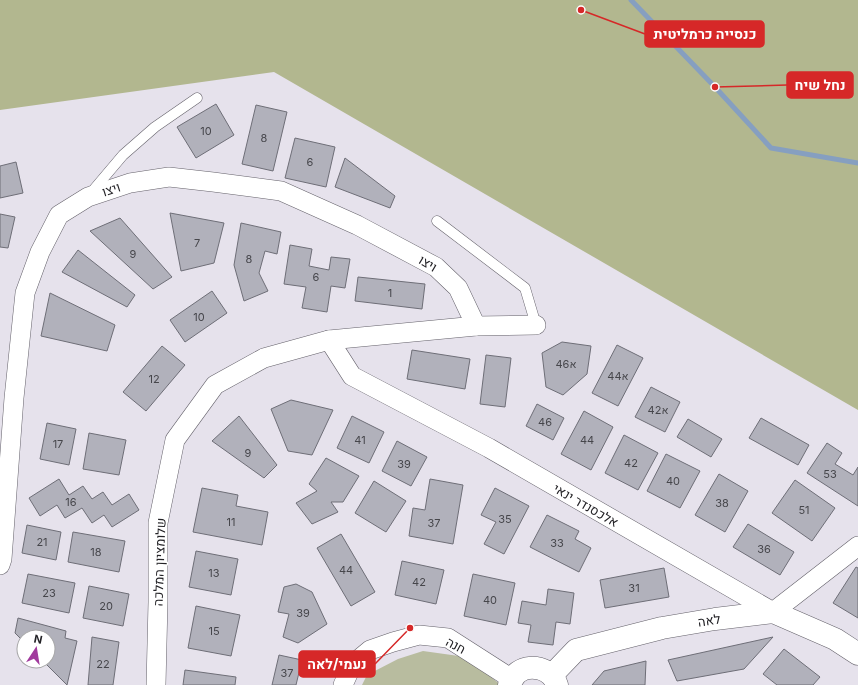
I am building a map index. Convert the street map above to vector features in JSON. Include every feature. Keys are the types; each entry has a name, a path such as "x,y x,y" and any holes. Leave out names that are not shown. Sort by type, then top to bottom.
{"street":[{"name":"ויצו","path":"0,565 2,559 14,398 25,293 40,252 59,216 88,197 130,183 169,177 281,192 357,225 436,267 458,288 476,326"},
{"path":"329,340 476,326 536,325"},
{"name":"אלכסנדר ינאי","path":"329,340 352,376 488,448 773,612 834,639 858,654"},
{"name":"שלומציון המלכה","path":"156,685 158,524 175,440 215,385 264,358 329,340"},
{"path":"773,612 858,546"},
{"name":"לאה","path":"554,680 576,650 670,627 715,618 773,612"},
{"name":"חנה","path":"343,685 352,665 370,650 419,635 448,638 510,682"},
{"path":"510,682 517,673 531,667 546,670 554,680"}],"lane":[{"path":"88,197 122,155 155,127 197,98"},
{"path":"437,221 525,288 536,325"}],"green space":[{"path":"0,0 858,0 858,410 274,72 0,110"},
{"path":"423,651 466,657 501,685 362,685 367,675 398,659"}],"building":[{"path":"216,104 234,135 196,158 177,127"},
{"path":"256,105 287,112 273,171 242,164"},
{"path":"295,138 335,147 326,187 285,178"},
{"path":"345,158 395,196 390,208 335,187"},
{"path":"16,162 23,193 0,198 0,166"},
{"path":"170,213 224,223 214,263 181,271"},
{"path":"0,214 15,217 8,248 0,247"},
{"path":"120,218 172,277 153,289 90,231"},
{"path":"241,223 281,232 277,254 265,251 259,273 268,291 244,301 234,265"},
{"path":"290,245 312,249 309,266 329,270 331,257 350,259 345,288 331,286 327,312 302,308 306,287 284,284"},
{"path":"78,250 135,295 127,307 62,272"},
{"path":"358,277 425,284 422,309 355,301"},
{"path":"212,291 227,313 185,342 170,320"},
{"path":"50,293 115,325 107,351 41,336"},
{"path":"562,342 591,346 587,374 563,395 546,387 542,353"},
{"path":"617,345 643,358 618,406 592,393"},
{"path":"162,346 185,365 146,411 123,392"},
{"path":"412,350 470,359 465,389 407,379"},
{"path":"486,355 511,358 505,407 480,404"},
{"path":"651,387 680,402 665,432 635,417"},
{"path":"291,400 333,410 312,455 288,451 271,409"},
{"path":"537,404 564,418 553,440 526,426"},
{"path":"584,411 613,427 591,470 561,454"},
{"path":"239,416 277,465 264,478 212,441"},
{"path":"352,416 384,432 369,463 337,448"},
{"path":"761,418 809,445 798,465 749,438"},
{"path":"688,419 722,439 711,457 677,437"},
{"path":"47,423 76,429 69,465 40,459"},
{"path":"89,433 126,440 119,475 83,469"},
{"path":"624,435 658,453 638,490 605,473"},
{"path":"397,441 427,457 411,486 382,471"},
{"path":"827,443 842,453 835,464 853,475 858,467 858,506 807,473"},
{"path":"666,454 700,471 680,508 647,491"},
{"path":"326,458 359,476 343,502 331,502 338,512 312,524 296,503 317,491 309,484"},
{"path":"719,474 748,491 725,532 695,515"},
{"path":"59,479 69,495 83,486 92,499 103,492 112,505 129,494 139,510 112,527 104,515 92,523 82,508 65,518 57,505 40,516 29,498"},
{"path":"430,479 463,485 453,544 409,536 413,508 425,510"},
{"path":"795,480 835,508 812,541 772,513"},
{"path":"374,481 406,501 386,532 355,513"},
{"path":"202,488 238,495 236,506 268,512 262,545 193,532"},
{"path":"495,488 529,506 504,554 484,544 496,522 481,515"},
{"path":"547,515 579,531 575,539 591,548 579,572 530,547"},
{"path":"748,524 794,552 780,575 733,547"},
{"path":"27,525 61,532 56,560 22,553"},
{"path":"73,532 125,541 119,572 68,562"},
{"path":"341,534 375,592 351,606 317,548"},
{"path":"196,551 238,559 231,595 189,587"},
{"path":"402,561 444,570 436,604 395,595"},
{"path":"856,567 858,568 858,618 833,603"},
{"path":"664,568 669,597 605,608 600,580"},
{"path":"28,574 75,583 69,613 22,603"},
{"path":"473,574 515,583 506,625 464,616"},
{"path":"296,584 312,592 327,624 298,643 283,637 289,614 278,612 284,587"},
{"path":"89,586 129,594 123,626 83,618"},
{"path":"548,589 574,593 570,624 556,622 553,645 528,642 531,625 518,623 522,601 546,605"},
{"path":"196,606 240,615 231,656 188,648"},
{"path":"18,618 66,631 65,638 77,641 67,685 51,669 56,669 56,629 16,629 16,634 15,633"},
{"path":"92,637 119,642 113,685 88,685"},
{"path":"773,637 744,669 677,681 668,660"},
{"path":"784,649 820,677 813,685 777,685 763,674"},
{"path":"279,655 302,660 296,685 272,685"},
{"path":"646,661 645,685 592,685 604,671"},
{"path":"185,670 236,677 235,685 183,685"}],"waterway":[{"path":"631,0 715,87 771,148 858,163"}],"place":[{"name":"כנסייה כרמליטית","path":"581,10"},
{"name":"נחל שיח","path":"715,87"},
{"name":"נעמי/לאה","path":"410,628"}]}
